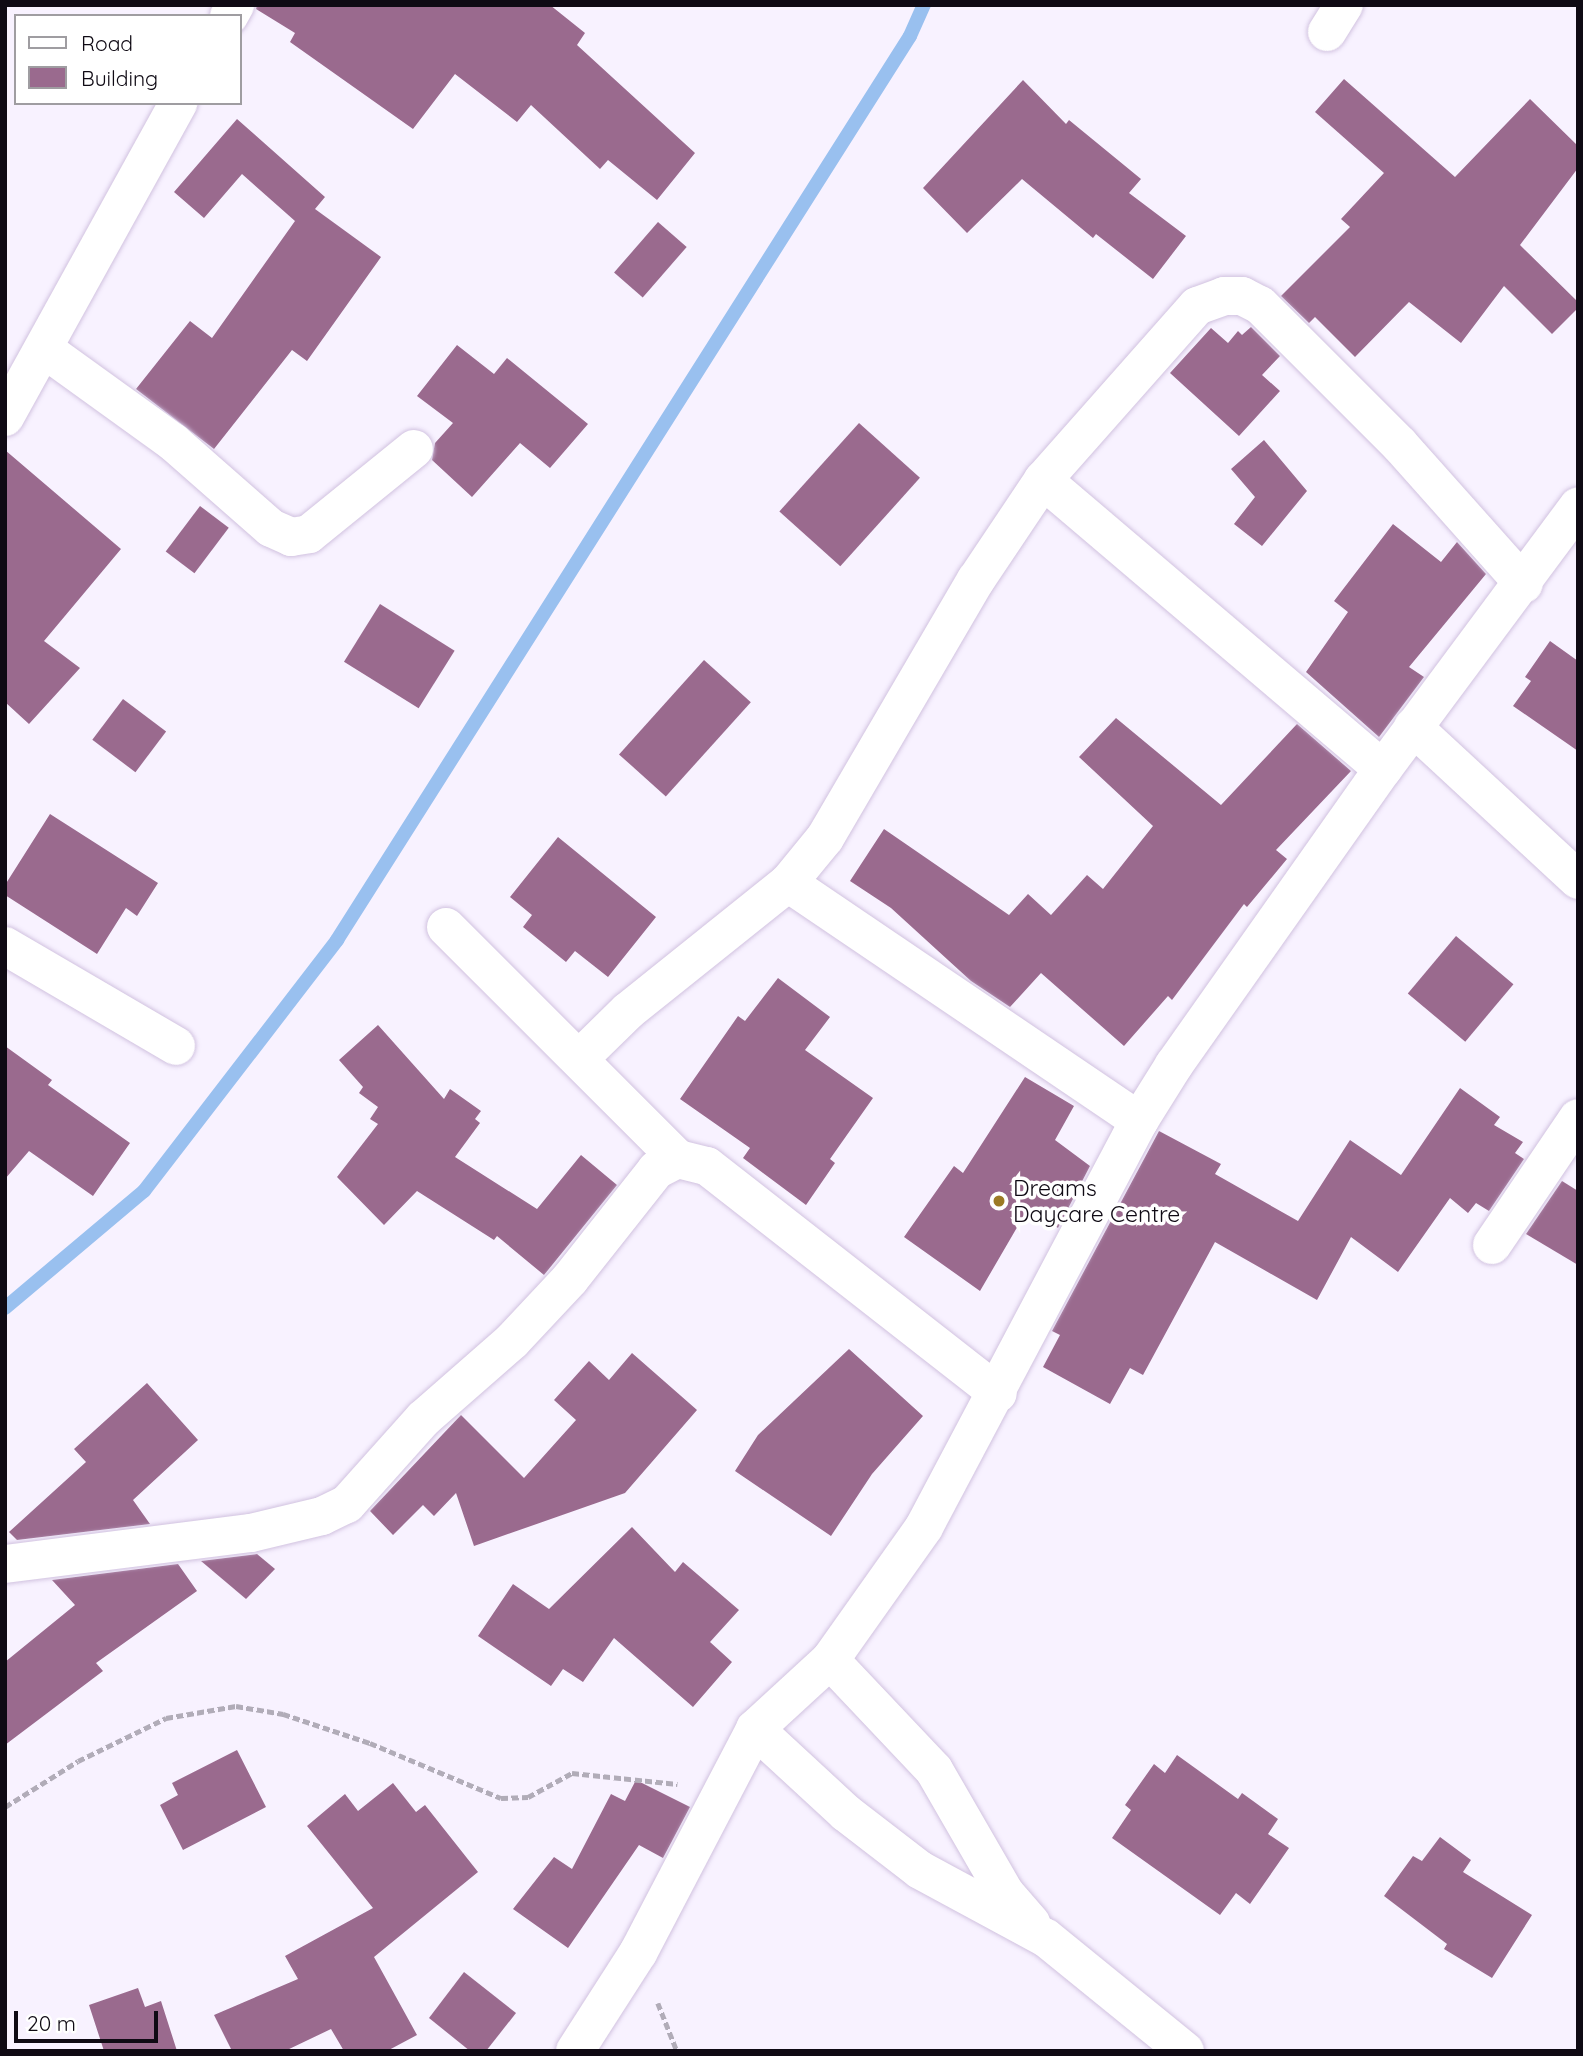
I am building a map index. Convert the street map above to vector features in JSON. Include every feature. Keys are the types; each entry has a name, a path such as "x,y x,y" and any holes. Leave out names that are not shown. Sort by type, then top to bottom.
{"street":[{"path":"5,417 177,105"},
{"path":"580,1058 628,1011 788,883 825,838 976,580 1043,480 1197,306 1224,296 1242,296 1260,305 1400,445 1524,584"},
{"path":"44,349 173,442 271,528 291,537 309,534 414,449"},
{"path":"1043,480 1383,769"},
{"path":"575,2051 638,1953 755,1729 830,1660 923,1527 998,1393 1139,1121 1383,769 1524,584 1578,506"},
{"path":"1413,727 1578,880"},
{"path":"788,883 1139,1121"},
{"path":"446,927 580,1058 678,1159 707,1166 998,1393"},
{"path":"5,946 176,1046"},
{"path":"1492,1245 1578,1118"},
{"path":"5,1564 250,1533 322,1516 347,1504 423,1419 512,1341 570,1279 656,1170 678,1159"},
{"path":"830,1660 934,1770 1005,1893 1045,1938 1185,2051"},
{"path":"755,1729 846,1813 920,1870 1045,1938"}],"path":[{"path":"5,1807 78,1761 166,1718 236,1706 283,1714 370,1743 501,1798 528,1797 572,1773 723,1791"}],"building":[{"path":"257,5 550,5 585,33 577,45 695,153 657,200 608,160 600,169 531,105 517,122 455,74 413,129 290,42 295,33 256,9"},
{"path":"1344,79 1455,177 1530,99 1578,146 1578,168 1520,245 1578,302 1578,308 1552,334 1504,286 1461,343 1409,302 1355,357 1315,317 1309,323 1281,296 1350,227 1341,219 1384,173 1315,112"},
{"path":"1023,80 1066,124 1069,120 1141,179 1129,193 1186,236 1153,279 1096,234 1093,238 1022,179 967,233 923,188"},
{"path":"237,119 325,197 315,209 381,257 307,361 292,350 214,449 136,389 190,321 212,338 295,221 242,174 204,218 174,192"},
{"path":"658,222 687,247 643,297 614,273"},
{"path":"1251,327 1280,356 1262,375 1280,391 1239,436 1170,373 1211,328 1228,343 1238,331 1242,335"},
{"path":"457,345 494,374 507,358 588,424 550,468 520,443 472,497 432,460 435,443 453,423 417,396"},
{"path":"859,423 920,478 840,566 779,511"},
{"path":"1264,440 1307,491 1262,546 1234,524 1255,497 1231,469"},
{"path":"5,450 121,549 44,641 80,668 29,724 5,702"},
{"path":"200,506 229,528 194,573 166,552"},
{"path":"1393,524 1441,562 1457,542 1486,574 1409,667 1424,677 1379,737 1306,672 1348,612 1334,601"},
{"path":"380,604 455,651 419,708 344,662"},
{"path":"1550,641 1578,661 1578,751 1513,706 1531,681 1525,677"},
{"path":"704,660 751,702 666,797 619,754"},
{"path":"123,699 166,731 135,772 92,740"},
{"path":"1116,718 1221,805 1297,724 1351,771 1276,850 1287,859 1247,907 1244,904 1172,1000 1168,996 1124,1046 1041,973 1010,1007 971,981 891,908 850,881 884,829 1009,915 1028,894 1051,915 1087,875 1103,889 1153,826 1079,757"},
{"path":"50,814 158,883 137,916 126,908 97,954 5,895 5,885"},
{"path":"558,837 656,917 608,977 575,951 566,962 523,927 532,915 510,897"},
{"path":"1456,936 1513,984 1465,1042 1408,993"},
{"path":"778,978 830,1017 805,1050 873,1098 830,1159 835,1163 806,1205 743,1158 750,1148 680,1099 738,1016 745,1021"},
{"path":"378,1025 444,1099 450,1089 481,1111 475,1119 480,1123 455,1157 537,1209 581,1155 617,1185 544,1275 497,1236 494,1240 417,1191 384,1225 337,1177 378,1124 370,1119 378,1107 359,1093 363,1087 339,1060"},
{"path":"5,1046 52,1080 48,1085 130,1143 93,1196 29,1151 5,1179"},
{"path":"1025,1077 1074,1106 1055,1140 1090,1166 1058,1228 1029,1207 980,1291 904,1237 954,1166 963,1173"},
{"path":"1460,1088 1500,1117 1494,1125 1523,1142 1515,1153 1524,1159 1489,1211 1476,1203 1468,1213 1450,1198 1398,1272 1351,1237 1317,1300 1215,1242 1143,1375 1130,1368 1110,1404 1043,1367 1060,1335 1052,1331 1159,1131 1221,1164 1215,1174 1298,1221 1350,1140 1401,1175"},
{"path":"1562,1181 1578,1191 1578,1265 1526,1234"},
{"path":"849,1349 923,1416 872,1474 831,1536 735,1471 758,1435"},
{"path":"632,1353 697,1410 625,1493 474,1546 456,1493 434,1516 423,1505 393,1535 370,1511 461,1415 524,1478 576,1420 554,1400 589,1361 609,1380"},
{"path":"147,1383 198,1440 133,1500 150,1524 17,1540 9,1532 86,1462 74,1449"},
{"path":"632,1527 675,1572 683,1562 739,1610 710,1642 732,1662 693,1707 614,1638 583,1682 563,1669 551,1686 478,1636 513,1584 549,1609"},
{"path":"257,1554 275,1569 246,1599 201,1561"},
{"path":"178,1564 197,1591 96,1663 103,1671 5,1745 5,1662 75,1605 52,1580"},
{"path":"237,1750 266,1807 183,1850 160,1805 178,1795 172,1783"},
{"path":"1177,1755 1238,1799 1242,1793 1278,1819 1268,1834 1289,1848 1250,1904 1236,1893 1220,1915 1112,1838 1131,1810 1125,1805 1154,1764 1165,1773"},
{"path":"636,1780 690,1807 663,1858 639,1845 568,1948 513,1909 554,1857 572,1869 611,1794 625,1801"},
{"path":"393,1783 416,1812 425,1805 478,1872 374,1957 417,2035 387,2051 344,2051 331,2029 285,2051 232,2051 214,2015 298,1979 285,1956 373,1908 307,1826 345,1794 358,1811"},
{"path":"1440,1837 1471,1860 1463,1872 1532,1915 1492,1978 1444,1949 1447,1944 1384,1896 1413,1856 1422,1861"},
{"path":"464,1972 516,2013 486,2051 470,2051 429,2018"},
{"path":"138,1988 145,2007 161,2001 177,2051 104,2051 89,2005"}],"waterway":[{"path":"5,1308 144,1191 337,940 910,36 924,5"}],"place":[{"name":"Dreams Daycare Centre","path":"999,1201"}]}
